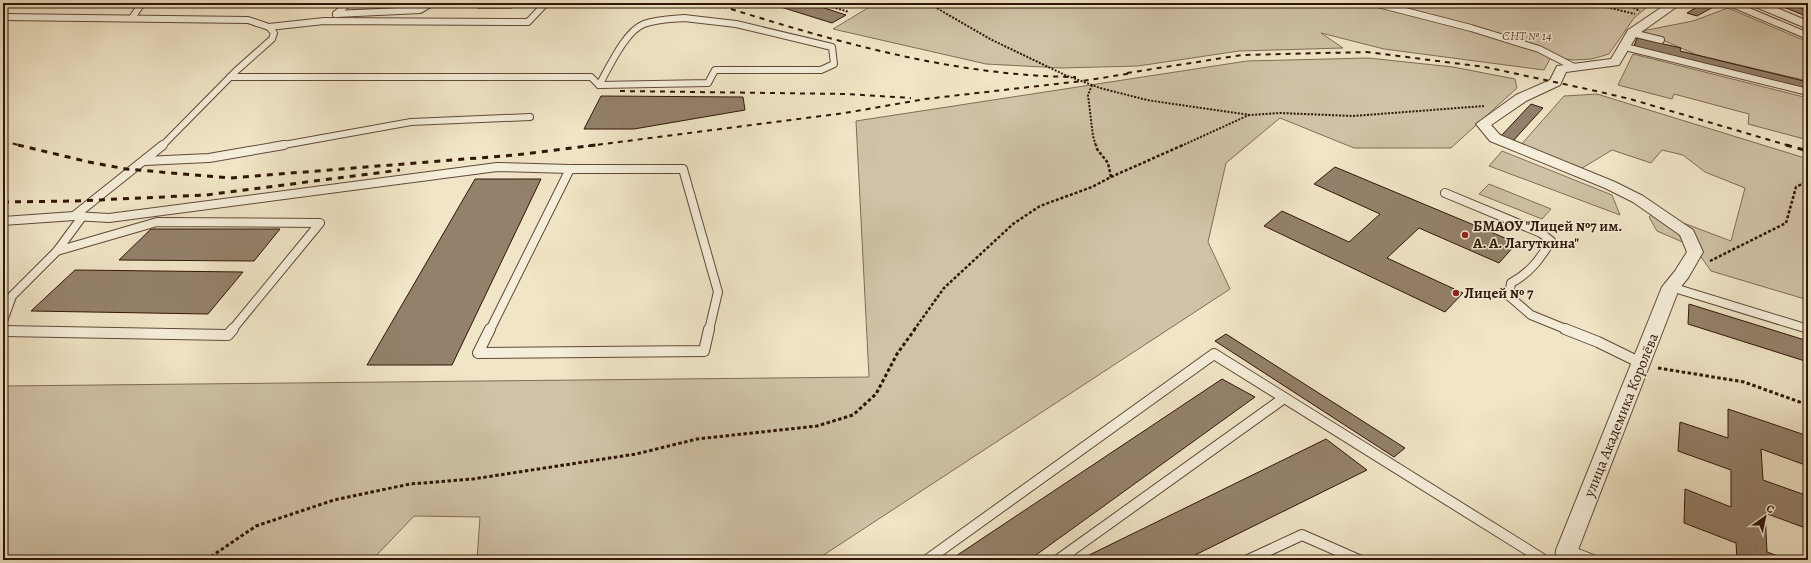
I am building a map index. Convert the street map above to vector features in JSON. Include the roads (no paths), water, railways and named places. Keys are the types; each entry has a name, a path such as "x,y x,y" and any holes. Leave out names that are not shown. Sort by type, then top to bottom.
{"street":[{"path":"1574,67 1615,62 1632,33 1676,3"},
{"path":"1755,3 1808,25"},
{"name":"улица Академика Королёва","path":"1567,555 1649,365 1677,281 1695,252 1687,233 1640,197 1495,138 1483,124 1520,98 1555,82 1561,69 1574,67"}],"lane":[{"path":"132,18 142,3"},
{"path":"324,21 336,14 349,3"},
{"path":"336,14 420,10 432,3"},
{"path":"3,17 248,20 269,27 324,21 528,22 546,3"},
{"path":"1374,3 1471,28 1539,49 1574,67"},
{"path":"1730,3 1808,36"},
{"path":"230,77 590,78 599,85 708,83 715,70 821,70 834,64 832,47 733,23 689,18 664,19 643,24 631,33 599,85"},
{"path":"3,321 12,296 57,251 78,216 92,200 158,150 230,77 272,39 274,33 269,27"},
{"path":"1632,33 1662,40"},
{"path":"1625,47 1808,92"},
{"path":"145,161 209,158 411,122 530,117"},
{"path":"3,221 78,216 108,218 497,167 570,169 683,169 718,292 704,352 478,353 570,169"},
{"path":"1445,193 1541,233 1551,241 1543,256 1527,274 1511,283 1509,296 1521,308 1530,314 1649,365"},
{"path":"3,331 228,334 320,223 157,222 57,251"},
{"path":"1677,281 1808,329"},
{"path":"927,560 1214,354 1544,560"},
{"path":"1058,560 1284,398"},
{"path":"1248,560 1302,535 1359,560"},
{"path":"1567,555 1593,560"}],"railway":[{"path":"712,3 801,30 891,54 983,70 1030,75 1076,77"},
{"path":"1127,73 1242,55 1367,52 1485,67 1596,91 1630,99 1790,146"},
{"path":"590,146 845,113 925,99 1082,81 1133,73"},
{"path":"620,91 846,94 911,98"},
{"path":"3,141 20,146"},
{"path":"590,146 596,145"},
{"path":"1786,145 1808,151"},
{"path":"20,146 126,169 230,178 515,155 590,146"},
{"path":"3,202 75,201 206,195 400,170"}],"place":[{"name":"БМАОУ \"Лицей №7 им. А. А. Лагуткина\"","path":"1465,235"},
{"name":"Лицей № 7","path":"1456,293"}],"park label":[{"name":"СНТ № 14","path":"1527,35"}]}
